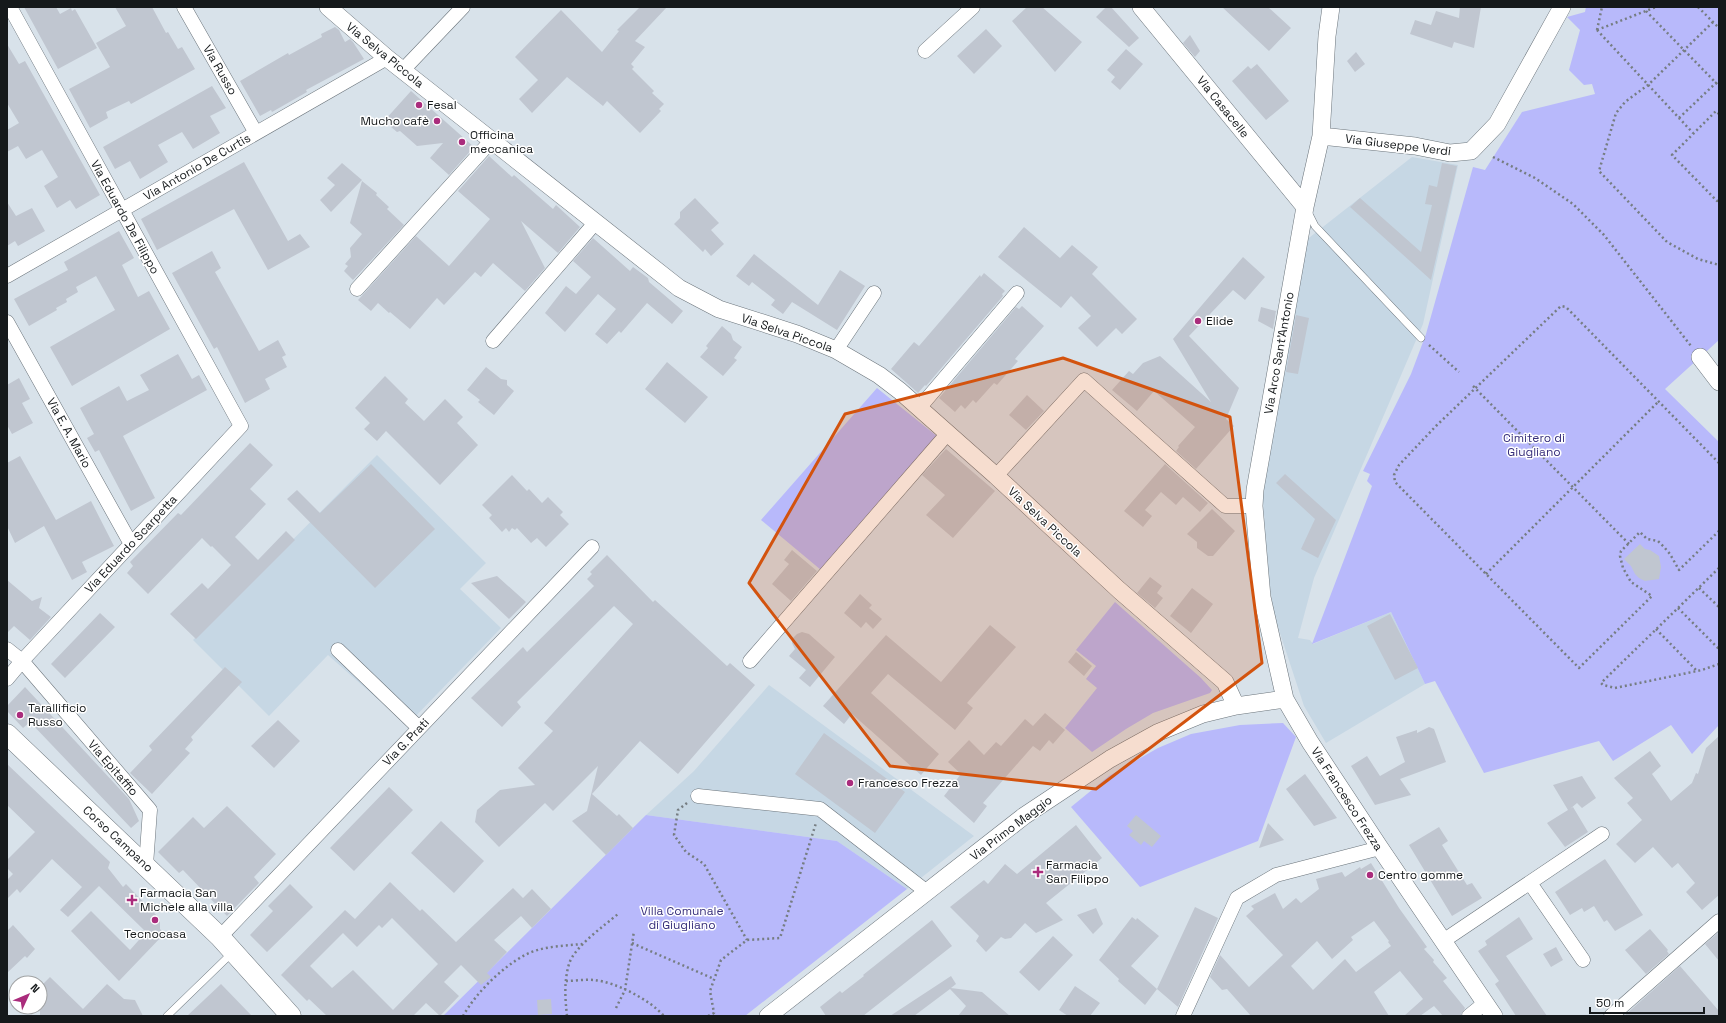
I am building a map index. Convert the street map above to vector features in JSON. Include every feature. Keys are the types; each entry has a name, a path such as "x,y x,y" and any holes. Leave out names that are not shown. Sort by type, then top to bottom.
{"main road":[{"name":"Corso Campano","path":"7,734 220,937 292,1016"}],"street":[{"name":"Via Eduardo De Filippo","path":"10,7 241,426"},
{"name":"Via Russo","path":"184,7 256,133"},
{"name":"Via Selva Piccola","path":"328,7 387,58 663,276 697,299 719,310 797,334 836,350 879,375 920,408 1119,590 1225,682 1236,706"},
{"path":"403,70 463,7"},
{"path":"925,51 973,7"},
{"name":"Via Casacelle","path":"1141,7 1305,207"},
{"name":"Via Arco Sant'Antonio","path":"1285,698 1262,597 1254,506 1305,207 1321,136 1327,36 1331,7"},
{"name":"Via Giuseppe Verdi","path":"1321,136 1415,146 1450,153 1471,151 1497,124 1562,7"},
{"name":"Via Antonio De Curtis","path":"7,276 387,58"},
{"path":"358,289 492,140"},
{"path":"493,341 595,222"},
{"path":"836,350 874,293"},
{"path":"920,408 1017,293"},
{"name":"Via E. A. Mario","path":"7,322 131,544"},
{"path":"1700,358 1719,382"},
{"path":"996,476 1084,380 1225,506 1254,506"},
{"name":"Via Eduardo Scarpetta","path":"7,679 22,661 241,426"},
{"path":"750,661 948,433"},
{"name":"Via G. Prati","path":"220,937 592,547"},
{"name":"Via Epitaffio","path":"7,649 22,661 150,810 146,865"},
{"path":"338,650 419,728"},
{"name":"Via Primo Maggio","path":"768,1016 1024,816 1110,759 1159,732 1202,714 1236,706 1285,698"},
{"name":"Via Francesco Frezza","path":"1285,698 1310,742 1490,1010"},
{"path":"698,796 820,809 927,892"},
{"path":"1443,941 1602,834"},
{"path":"1183,1016 1237,898 1276,875 1380,848"},
{"path":"1530,883 1583,960"},
{"path":"1610,1016 1719,921"},
{"path":"1469,1016 1490,1010"}],"lane":[{"path":"1305,207 1315,226 1421,338"},
{"path":"168,1016 233,952"}],"path":[{"path":"1597,30 1602,7"},
{"path":"1597,30 1656,7"},
{"path":"1698,7 1719,28"},
{"path":"1646,11 1719,86"},
{"path":"1714,22 1648,85 1625,102 1616,113 1599,171 1667,242 1698,259 1719,264"},
{"path":"1597,30 1693,133"},
{"path":"1679,118 1719,80"},
{"path":"1719,114 1716,111 1672,155 1717,201 1719,200"},
{"path":"1493,157 1535,178 1573,204 1604,235 1700,358"},
{"path":"1719,463 1566,307 1561,306 1436,426 1399,465 1394,475 1395,482 1578,668 1652,596 1631,582 1623,568 1620,556 1621,551 1640,532 1647,539 1658,541 1670,554 1679,570 1719,531"},
{"path":"1421,338 1459,372"},
{"path":"1473,386 1628,544"},
{"path":"1486,574 1659,401"},
{"path":"1719,568 1600,683 1602,685 1615,688 1698,671 1719,664"},
{"path":"1699,588 1719,607"},
{"path":"1678,608 1719,649"},
{"path":"1656,630 1698,671"},
{"path":"698,796 678,810 674,835 686,852 704,864 747,940"},
{"path":"708,1016 714,1013 710,990 721,960 747,940 780,938 820,809"},
{"path":"567,1016 564,992 569,962 582,944 618,914"},
{"path":"616,1008 625,990 634,931"},
{"path":"632,942 714,979"},
{"path":"463,1016 470,1004 496,976 525,955 551,947 582,944"},
{"path":"566,981 594,980 635,993 656,1006 664,1016"}],"highlighted area":[{"path":"1063,358 1230,417 1262,663 1096,789 890,766 749,583 845,414"}],"shaded area":[{"path":"1412,157 1458,165 1423,324 1314,578 1298,638 1310,640 1313,644 1391,612 1425,684 1326,743 1304,706 1274,615 1269,580 1262,488 1305,241"},
{"path":"377,455 486,563 460,589 501,628 407,725 328,655 269,716 193,640"},
{"path":"769,685 974,836 907,889 837,841 646,815 694,771"}],"green space":[{"name":"Cimitero di Giugliano","path":"1586,7 1719,7 1719,340 1665,389 1719,442 1719,725 1692,754 1671,725 1613,761 1599,741 1484,773 1435,681 1425,684 1391,612 1312,644 1372,486 1367,481 1370,474 1363,471 1411,374 1426,334 1473,167 1485,170 1522,112 1595,94 1592,84 1584,85 1569,70 1580,30 1567,17 1585,12"},
{"path":"877,388 938,437 821,570 761,520"},
{"path":"1115,602 1201,678 1212,690 1210,693 1153,713 1092,752 1065,728 1097,688 1086,679 1096,666 1076,650"},
{"path":"1283,723 1296,737 1258,841 1140,887 1071,807 1109,776 1158,748 1191,734 1240,725"},
{"name":"Villa Comunale di Giugliano","path":"646,815 837,841 907,889 745,1016 443,1016"}],"building":[{"path":"24,7 56,7 60,14 71,8 72,11 75,9 97,48 58,69"},
{"path":"115,7 152,7 166,33 168,32 178,49 182,47 195,69 131,104 129,101 106,112 108,118 90,128 69,89 110,67 96,43 126,26"},
{"path":"640,7 667,7 635,41 645,47 631,64 634,67 632,69 654,91 652,93 664,104 659,109 661,111 640,133 607,101 603,106 567,77 532,113 519,99 538,80 515,57 561,10 602,52 619,31 617,30"},
{"path":"1027,7 1042,7 1082,42 1055,72 1012,21"},
{"path":"1106,7 1111,7 1139,38 1129,47 1096,17"},
{"path":"1222,7 1268,7 1291,28 1269,51"},
{"path":"1460,7 1481,7 1474,48 1454,42 1452,48 1410,34 1415,20 1431,25 1436,11 1459,18"},
{"path":"335,27 339,30 345,42 350,39 353,42 364,59 306,90 307,92 272,112 271,110 260,116 240,81 288,53 289,55 322,37 321,34"},
{"path":"986,29 1002,46 974,74 957,56"},
{"path":"1190,35 1200,51 1195,57 1183,43"},
{"path":"7,44 19,64 25,61 100,195 76,209 70,200 57,208 44,186 58,177 42,150 26,159 18,146 7,152 7,130 19,123 7,103"},
{"path":"1126,49 1143,64 1120,90 1111,82 1115,77 1107,70"},
{"path":"1356,52 1365,64 1355,72 1347,61"},
{"path":"1257,64 1289,101 1266,120 1232,81 1248,66 1251,69"},
{"path":"212,86 226,108 210,116 220,133 193,149 182,132 158,145 168,162 140,179 130,161 115,169 103,147"},
{"path":"411,91 474,147 449,175 430,158 443,143 417,146 400,131 397,132 384,121"},
{"path":"489,156 512,177 514,175 553,209 556,205 580,227 558,253 521,221 545,268 525,291 493,263 481,277 475,272 444,305 437,298 410,329 378,303 371,311 358,300 416,236 449,266 490,219 458,191"},
{"path":"244,162 288,241 300,234 310,247 268,270 234,209 157,250 141,219"},
{"path":"342,163 362,180 331,212 320,200 335,185 327,178"},
{"path":"1442,163 1457,166 1431,280 1350,207 1360,198 1421,252 1432,205 1425,204 1429,185 1437,187"},
{"path":"362,181 377,193 376,195 389,207 387,209 404,225 353,280 344,271 348,266 345,264 351,257 350,248 362,234 350,223"},
{"path":"695,198 719,223 711,230 724,244 711,256 705,249 703,252 674,224 680,218 680,212"},
{"path":"7,202 16,216 32,208 45,231 18,246 15,241 7,246"},
{"path":"1024,227 1060,258 1072,245 1098,267 1092,274 1137,319 1122,334 1116,328 1097,347 1078,328 1091,316 1071,296 1061,308 998,257"},
{"path":"119,231 134,258 122,265 138,297 149,291 170,329 72,386 50,347 115,310 96,276 76,287 78,292 66,299 67,302 56,308 57,310 29,326 14,299 68,270 64,262"},
{"path":"593,238 630,271 633,267 648,278 649,282 683,311 672,324 647,303 621,333 619,331 607,344 595,334 616,309 598,294 565,332 545,313 566,286 576,294 591,277 573,261"},
{"path":"212,251 221,268 215,272 259,351 278,340 286,355 282,357 287,367 265,379 270,389 245,403 217,347 214,349 172,273"},
{"path":"754,254 818,305 840,270 865,286 837,330 792,302 783,314 771,305 775,300 752,282 749,286 736,276"},
{"path":"1243,257 1265,277 1245,300 1233,290 1189,336 1239,388 1226,419 1234,426 1196,469 1176,451 1179,447 1178,446 1195,427 1154,391 1137,411 1112,390 1129,371 1133,374 1143,363 1160,356 1211,402 1173,339"},
{"path":"984,273 1005,291 1002,294 1003,296 926,386 925,385 918,393 891,369 914,342 919,346 980,275 981,277"},
{"path":"1022,306 1044,326 1015,359 1018,361 997,385 994,383 976,403 973,400 965,409 961,405 955,412 939,398 1016,307 1019,309"},
{"path":"1261,307 1276,311 1273,329 1258,321"},
{"path":"1296,315 1309,318 1298,374 1286,372"},
{"path":"722,326 731,334 733,340 742,347 734,358 737,360 723,376 700,357 708,348 706,346"},
{"path":"178,354 192,379 199,375 207,390 123,436 155,498 131,511 99,450 95,452 87,438 94,434 80,408 119,386 127,401 149,390 140,375"},
{"path":"667,362 708,397 685,423 645,389"},
{"path":"486,367 501,379 507,380 507,385 514,391 494,415 478,402 480,400 467,390"},
{"path":"385,376 408,399 405,403 424,421 445,399 463,417 457,423 478,445 440,485 386,431 377,441 364,429 370,423 355,408"},
{"path":"19,378 30,399 22,403 33,423 12,434 7,425 7,385"},
{"path":"1027,395 1044,411 1026,430 1009,415"},
{"path":"250,443 273,465 250,489 266,504 235,537 258,560 286,531 295,540 196,639 170,614 202,583 208,589 231,565 202,538 148,594 127,573 133,566 130,562 178,513 181,515"},
{"path":"946,449 995,491 953,538 926,515 945,495 922,475"},
{"path":"20,456 56,520 91,501 114,546 82,562 87,572 72,580 44,526 15,543 7,526 7,463"},
{"path":"371,464 435,529 375,588 287,499 297,490 320,513"},
{"path":"1165,464 1208,503 1200,512 1183,497 1176,505 1161,492 1145,510 1152,516 1143,527 1124,511"},
{"path":"1285,474 1336,520 1318,558 1301,549 1315,519 1276,483"},
{"path":"512,475 527,491 529,489 542,503 548,497 563,512 560,515 569,524 546,547 537,538 531,543 517,528 515,530 512,528 509,532 506,528 502,532 489,518 492,515 482,505"},
{"path":"1212,509 1235,531 1213,556 1208,556 1197,548 1197,542 1187,534"},
{"path":"1640,544 1645,549 1650,550 1659,556 1661,567 1659,579 1645,581 1639,578 1624,559"},
{"path":"792,550 817,571 791,601 772,584 789,564 784,560"},
{"path":"607,555 653,602 655,600 727,666 730,663 755,685 678,774 640,741 592,794 617,816 619,814 633,828 606,855 572,821 587,811 598,766 553,811 545,803 499,847 475,822 477,810 500,790 535,785 518,768 553,731 544,723 633,624 614,606 517,702 521,707 502,727 471,698 523,647 527,652 594,586 587,579 592,574 590,572"},
{"path":"497,576 526,602 509,619 471,583"},
{"path":"1150,577 1162,586 1157,593 1163,598 1155,608 1137,593"},
{"path":"7,580 32,601 42,597 39,608 51,617 30,640 14,626 7,633"},
{"path":"1192,588 1213,604 1191,633 1170,616"},
{"path":"860,594 872,605 869,608 882,619 873,629 866,622 861,628 844,613"},
{"path":"100,613 115,627 65,678 51,664"},
{"path":"1390,614 1418,668 1395,680 1367,626"},
{"path":"990,625 1016,647 967,703 973,708 955,730 888,674 871,693 939,754 921,775 852,714 844,724 823,706 886,635 941,682"},
{"path":"802,632 809,634 835,657 810,687 799,678 806,670 789,656 795,649 792,643 793,638"},
{"path":"1076,652 1092,666 1084,676 1068,662"},
{"path":"225,667 242,682 191,737 193,740 185,749 190,753 152,794 130,773 152,750 149,746"},
{"path":"25,687 129,799 139,821 131,828 30,722 23,728 7,711 7,706"},
{"path":"1045,713 1065,730 1053,744 1049,740 1040,751 1033,746 983,803 987,806 974,823 944,796 961,774 948,762 969,740 984,755 996,742 1001,746 1025,719 1033,726"},
{"path":"278,720 300,741 274,768 251,746"},
{"path":"1429,727 1434,729 1446,762 1400,779 1411,795 1375,805 1351,766 1367,756 1380,776 1405,762 1396,737 1417,730 1417,733"},
{"name":"Francesco Frezza","path":"824,733 905,792 875,833 795,774"},
{"path":"1719,736 1719,895 1702,910 1686,892 1695,883 1678,863 1672,868 1653,847 1635,863 1616,844 1642,820 1627,803 1633,798 1614,778 1650,751 1661,766 1652,774 1671,801 1692,783 1696,773 1698,774 1706,748"},
{"path":"7,764 110,862 108,868 123,887 126,884 160,919 160,929 164,934 119,981 71,931 91,911 130,950 146,932 99,886 68,917 60,910 82,887 52,859 20,893 17,889 7,899 7,880 13,874 7,868 7,860 35,832 7,805"},
{"path":"1305,774 1337,818 1314,826 1286,789"},
{"path":"1582,776 1596,798 1582,808 1577,803 1570,809 1573,807 1588,832 1565,847 1547,823 1568,810 1553,785"},
{"path":"389,787 413,810 354,871 330,848"},
{"path":"227,806 276,854 254,877 259,883 227,916 183,870 179,873 158,852 193,817 204,828"},
{"path":"1136,815 1161,836 1152,847 1144,841 1141,845 1129,835 1133,831 1127,826"},
{"path":"441,821 484,861 454,893 411,853"},
{"path":"1268,823 1284,840 1259,848"},
{"path":"1076,825 1102,858 1046,903 1063,920 1036,933 1025,923 1011,938 1005,939 1001,937 986,952 976,941 979,936 950,907 984,880 988,884 1005,864 1017,874"},
{"path":"1439,827 1448,841 1442,845 1467,885 1472,883 1482,898 1452,916 1409,845"},
{"path":"1605,859 1643,915 1615,931 1607,920 1604,922 1594,906 1584,912 1582,908 1570,915 1555,892"},
{"path":"1371,863 1399,908 1427,947 1424,949 1447,978 1443,981 1465,1008 1461,1016 1443,1016 1434,1006 1420,1016 1404,1016 1423,999 1400,971 1374,992 1389,1016 1251,1016 1227,989 1222,990 1210,977 1220,955 1249,987 1283,955 1246,916 1254,909 1251,906 1275,893 1283,909 1296,898 1301,903 1319,889 1316,879 1342,872 1345,877 1360,867 1361,869","holes":["1374,921 1389,941 1388,942 1391,946 1356,972 1345,959 1313,990 1291,966 1317,941 1332,959 1353,940 1351,937"]},
{"path":"390,882 420,911 422,909 456,942 513,888 523,898 532,889 551,909 532,928 521,916 494,940 507,952 487,973 491,977 481,985 461,965 444,982 459,996 440,1016 426,1003 413,1016 327,1016 309,999 307,1001 281,975 345,910 355,919","holes":["392,918 438,964 393,1010 353,970 332,988 310,966 343,933 357,947 379,925 382,928"]},
{"path":"290,884 313,907 267,952 250,935 273,911 268,906"},
{"path":"1195,907 1218,918 1178,1007 1157,989"},
{"path":"1096,908 1103,924 1093,934 1077,915"},
{"path":"1132,917 1136,920 1137,918 1159,936 1131,966 1157,989 1145,1005 1118,981 1119,979 1099,960"},
{"path":"1519,917 1533,939 1506,956 1547,1016 1516,1016 1495,984 1499,981 1478,951 1487,945 1485,941"},
{"path":"932,920 952,946 863,1016 826,1016 820,1007 840,991 842,993 864,976 863,975"},
{"path":"13,925 35,949 27,958 25,956 7,973 7,931"},
{"path":"1650,929 1668,950 1667,951 1669,954 1646,974 1625,950"},
{"path":"1719,932 1719,961 1705,944"},
{"path":"1053,936 1073,955 1039,991 1019,972"},
{"path":"1556,947 1563,960 1551,967 1543,954"},
{"path":"1680,966 1719,1011 1719,1016 1624,1016"},
{"path":"951,976 956,984 951,988 982,992 1010,1016 958,1016 966,1006 950,989 914,1016 890,1016"},
{"path":"50,977 83,1009 107,984 124,999 135,1000 143,1016 40,1016 48,1015 48,979"},
{"path":"221,984 252,1016 187,1016"},
{"path":"1075,986 1100,1003 1090,1016 1068,1016 1059,1010"},
{"path":"551,999 552,1014 538,1015 537,1000"}],"place":[{"name":"Fesal","path":"419,105"},
{"name":"Mucho cafè","path":"437,121"},
{"name":"Officina meccanica","path":"462,142"},
{"name":"Elide","path":"1198,321"},
{"name":"Tarallificio Russo","path":"20,715"},
{"name":"Francesco Frezza","path":"850,783"},
{"name":"Farmacia San Filippo","path":"1038,872"},
{"name":"Centro gomme","path":"1370,875"},
{"name":"Farmacia San Michele alla villa","path":"132,900"},
{"name":"Tecnocasa","path":"155,920"}]}
